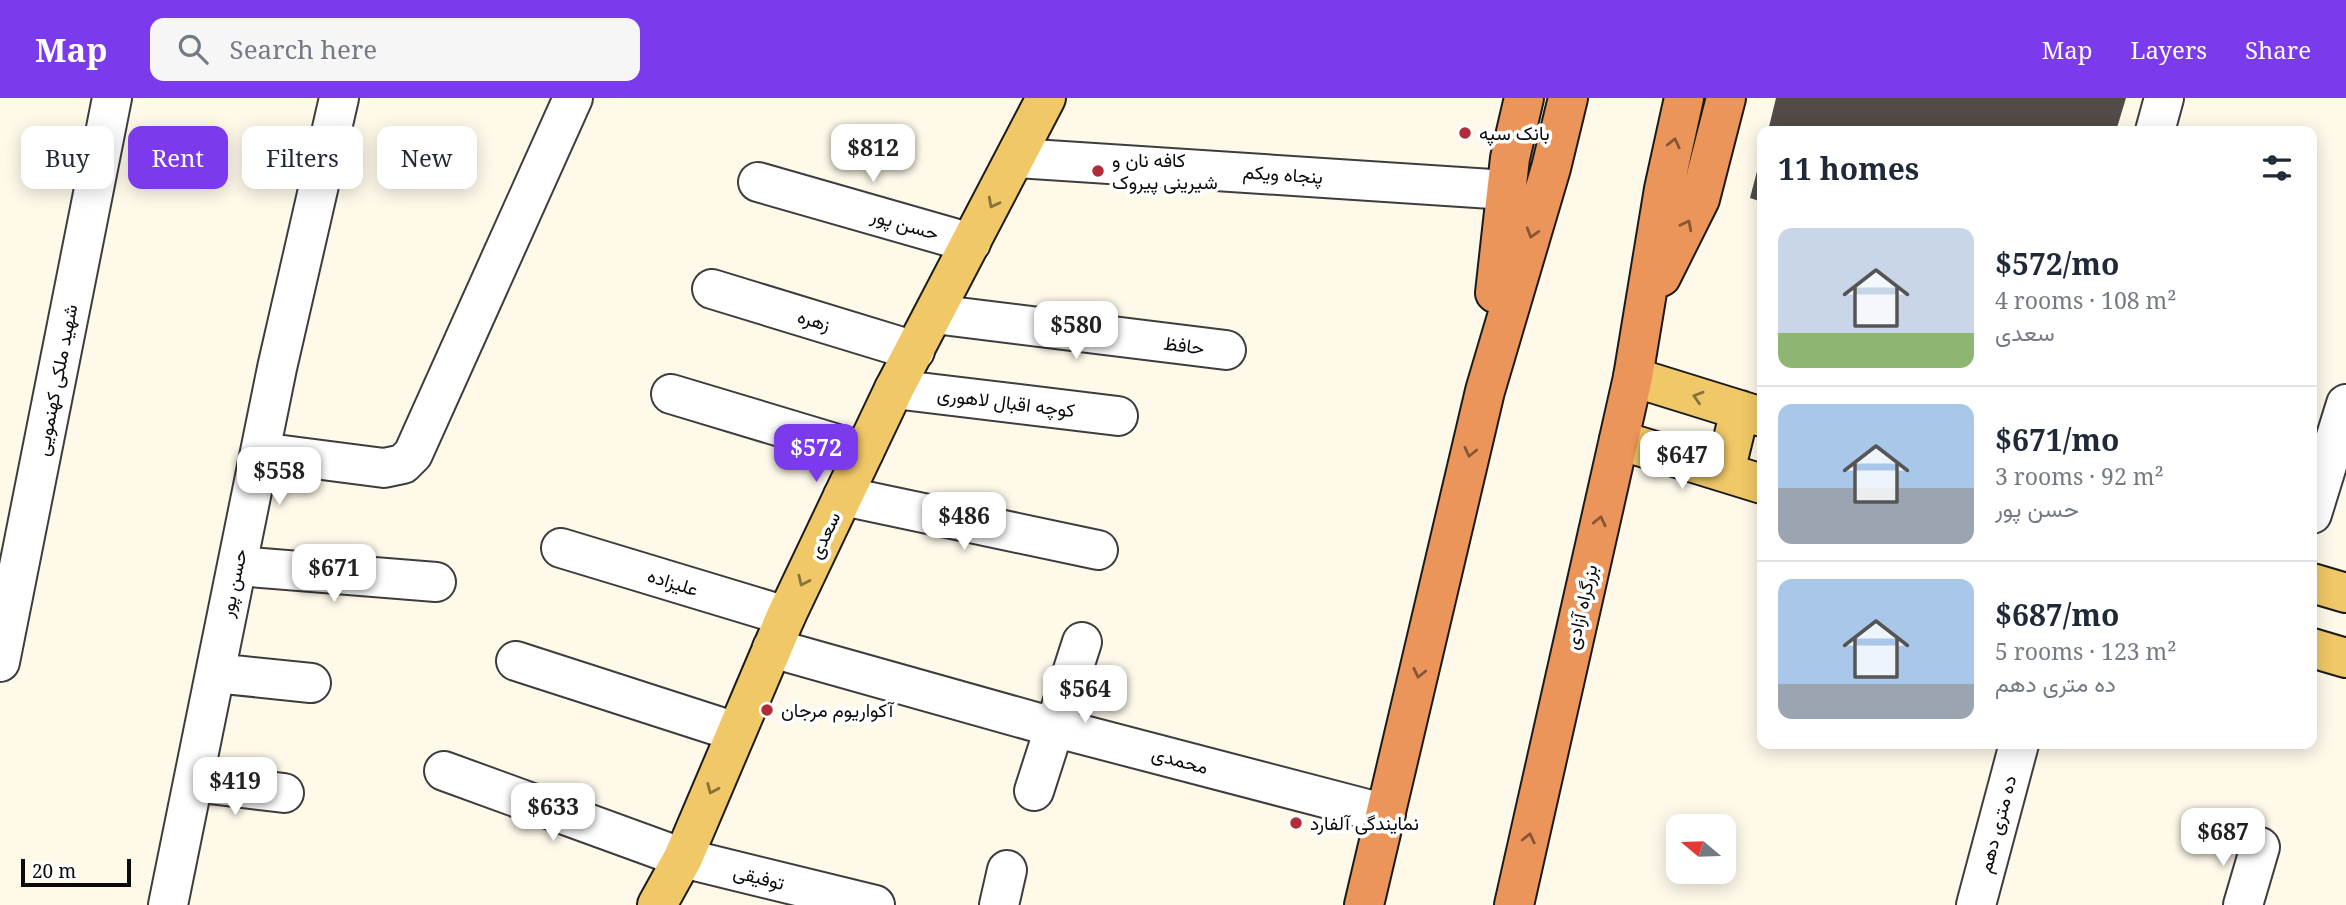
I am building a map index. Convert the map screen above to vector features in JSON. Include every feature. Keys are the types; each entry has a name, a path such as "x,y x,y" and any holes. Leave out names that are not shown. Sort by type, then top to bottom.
{"highway":[{"path":"1485,391 1510,158 1524,98"},
{"path":"1364,905 1485,391 1551,168 1567,98"},
{"name":"بزرگراه آزادی","path":"1514,905 1633,377 1664,189 1684,98"},
{"name":"بزرگراه آزادی","path":"1646,307 1700,199 1726,98"}],"main road":[{"name":"سعدی","path":"657,905 683,858 779,632 894,389 1017,159 1046,98"},
{"path":"1633,377 1751,414 1725,472"},
{"path":"1619,440 1757,482"},
{"path":"2317,584 2346,593"},
{"path":"2317,649 2346,658"}],"street":[{"name":"شهید ملکی کهنمویی","path":"0,662 112,98"},
{"name":"حسن پور","path":"168,905 260,452 339,98"},
{"path":"260,452 384,468 403,464 413,454 573,98"},
{"path":"2156,126 2164,98"},
{"name":"پنجاه ویکم","path":"1017,159 1507,190"},
{"name":"حسن پور","path":"758,182 971,243"},
{"name":"زهره","path":"712,289 915,351"},
{"name":"حافظ","path":"934,314 1226,350"},
{"name":"کوچه اقبال لاهوری","path":"894,389 1118,416"},
{"path":"671,394 864,452"},
{"path":"2317,498 2346,404"},
{"path":"843,496 1098,550"},
{"name":"علیزاده","path":"561,548 779,632"},
{"path":"237,566 436,582"},
{"name":"محمدی","path":"779,632 1053,727 1386,814"},
{"path":"1034,791 1082,642"},
{"path":"516,661 736,732"},
{"path":"215,673 311,683"},
{"name":"ده متری دهم","path":"1976,905 2018,749"},
{"name":"توفیقی","path":"444,771 683,858 875,905"},
{"path":"193,782 284,793"},
{"path":"2244,905 2260,847"}],"building":[{"path":"1776,98 2126,98 2118,126 1769,126"},
{"path":"1757,171 1757,200 1750,198"}],"place":[{"name":"بانک سپه","path":"1465,133"},
{"name":"کافه نان و شیرینی پیروک","path":"1098,171"},
{"name":"آکواریوم مرجان","path":"767,710"},
{"name":"نمایندگی آلفارد","path":"1296,823"}]}
